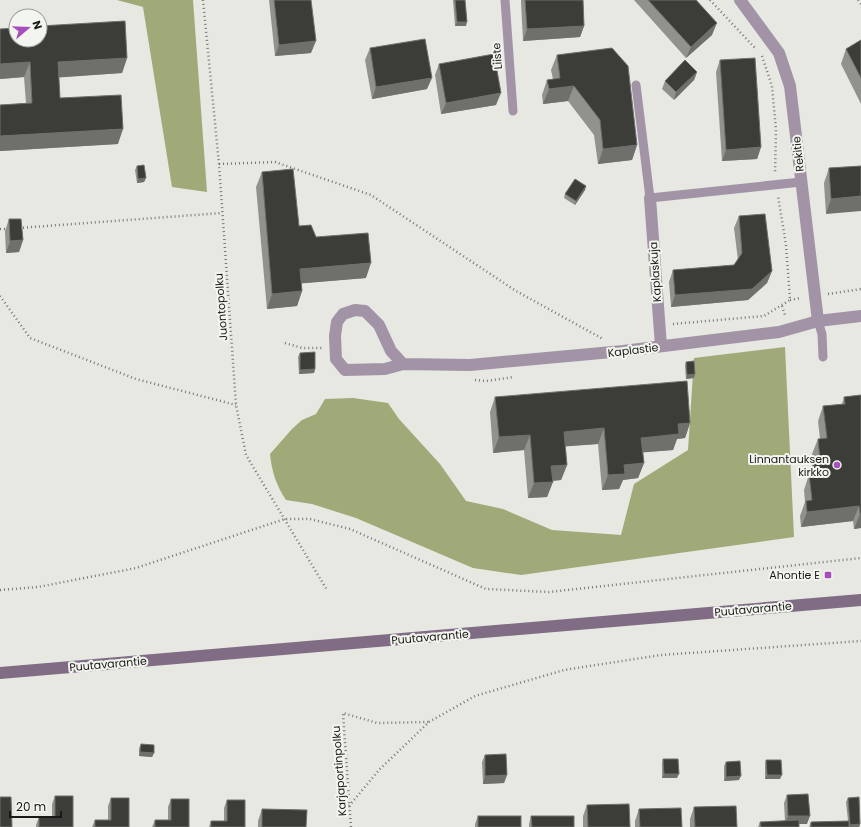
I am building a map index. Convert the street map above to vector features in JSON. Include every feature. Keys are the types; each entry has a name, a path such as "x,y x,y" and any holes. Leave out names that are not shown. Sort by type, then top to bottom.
{"main road":[{"name":"Puutavarantie","path":"0,674 861,600"}],"street":[{"name":"Rekitie","path":"740,0 778,53 790,86 818,321"},
{"name":"Kaplaskuja","path":"650,198 661,346"},
{"name":"Kaplastie","path":"402,364 392,352 379,325 365,311 355,310 343,314 337,322 335,348 336,359 345,370 385,368 402,364 470,365 623,351 779,332 818,321 861,316"}],"lane":[{"name":"Liiste","path":"505,0 513,111"},
{"path":"636,85 650,198 801,182"},
{"path":"818,321 822,334 823,357"}],"path":[{"name":"Juontopolku","path":"204,0 219,164 236,405 246,455 327,590"},
{"path":"858,0 861,4"},
{"path":"219,164 275,162 371,195 516,291 589,330 623,351"},
{"path":"0,229 222,212"},
{"path":"0,296 30,338 136,379 236,405"},
{"path":"285,343 302,348 335,348"},
{"path":"0,590 38,587 136,568 285,519 310,519 350,529 486,588 549,592 861,558"},
{"path":"349,806 379,770 429,722 475,696 564,670 661,655 861,641"},
{"name":"Karjaportinpolku","path":"351,827 343,713 377,723 429,722"}],"green space":[{"path":"117,0 193,0 207,192 172,187 143,7"},
{"path":"785,347 794,537 521,575 473,568 356,518 312,504 286,500 273,473 270,454 302,420 316,414 325,399 353,398 388,403 399,419 440,464 466,501 503,509 552,530 621,535 634,484 688,450 694,358"}],"building":[{"path":"274,0 311,0 316,41 279,45"},
{"path":"455,0 465,0 467,22 457,22"},
{"path":"525,0 583,0 584,26 527,29"},
{"path":"648,0 696,0 717,23 691,47"},
{"path":"125,21 127,58 58,62 60,98 121,95 123,129 0,136 0,105 32,103 30,62 0,64 0,29 8,28 8,48 48,48 48,26"},
{"path":"425,39 432,78 376,87 370,48"},
{"path":"861,40 861,78 846,49"},
{"path":"612,48 628,66 637,145 603,149 600,120 574,86 549,89 547,80 560,78 557,55"},
{"path":"494,54 501,93 446,103 439,64"},
{"path":"755,58 761,147 726,150 720,60"},
{"path":"685,60 697,72 676,92 665,81"},
{"path":"144,165 146,178 138,179 137,166"},
{"path":"861,166 861,196 831,199 829,168"},
{"path":"293,169 299,226 311,225 316,237 368,233 371,263 300,269 302,291 272,294 262,172"},
{"path":"575,179 586,186 576,201 565,194"},
{"path":"765,214 772,271 752,289 675,295 673,270 734,265 742,253 739,216"},
{"path":"9,219 21,219 23,240 10,241"},
{"path":"315,352 315,369 300,370 300,353"},
{"path":"694,361 695,374 687,375 686,362"},
{"path":"687,381 690,423 678,424 679,434 641,438 644,463 624,465 625,474 608,475 604,428 564,432 567,465 551,466 553,482 534,483 530,435 499,437 495,397"},
{"name":"Linnantauksen kirkko","path":"861,395 861,514 859,506 807,512 806,501 812,500 809,474 814,474 813,462 820,461 818,439 827,438 823,406 845,404 844,397"},
{"path":"141,744 154,745 154,753 140,752"},
{"path":"506,754 507,775 485,776 485,755"},
{"path":"663,759 678,759 679,774 664,774"},
{"path":"766,760 781,760 782,775 767,775"},
{"path":"740,761 741,776 726,777 726,762"},
{"path":"808,794 810,816 788,816 787,795"},
{"path":"55,796 73,796 73,827 39,827 39,817 55,817"},
{"path":"0,797 11,797 12,827 0,827"},
{"path":"859,797 860,824 850,825 848,798"},
{"path":"111,798 129,798 129,827 95,827 95,820 111,820"},
{"path":"171,799 189,799 189,827 155,827 155,820 171,820"},
{"path":"227,800 245,800 245,827 211,827 211,821 227,821"},
{"path":"629,804 630,827 588,827 587,805"},
{"path":"736,806 737,827 695,827 694,807"},
{"path":"681,808 682,827 640,827 639,809"},
{"path":"262,809 307,810 306,827 262,827"},
{"path":"478,816 521,816 521,827 478,827"},
{"path":"531,816 574,816 574,827 532,827"},
{"path":"799,820 799,827 761,827 760,822"},
{"path":"849,821 849,827 811,827 811,822"}],"place":[{"name":"Linnantauksen kirkko","path":"837,465"},
{"name":"Ahontie E","path":"828,575"}]}
